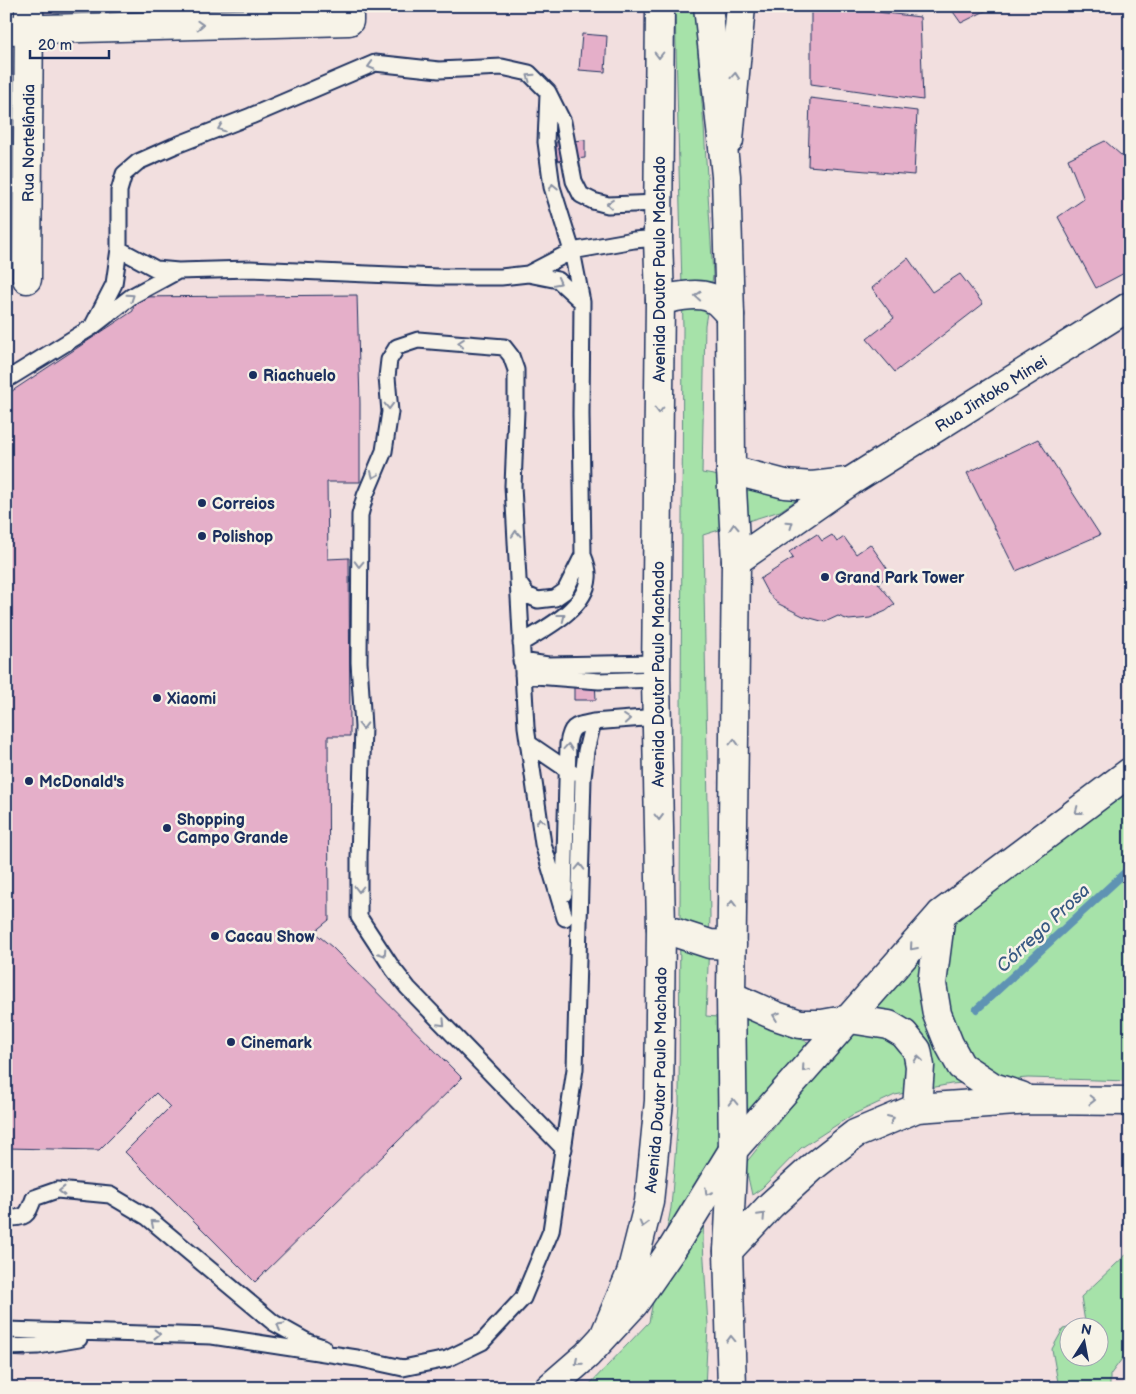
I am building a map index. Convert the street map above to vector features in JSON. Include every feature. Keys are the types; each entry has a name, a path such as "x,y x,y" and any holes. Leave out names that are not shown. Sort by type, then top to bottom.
{"street":[{"name":"Avenida Doutor Paulo Machado","path":"605,1334 630,1272 649,1202 659,1101 660,928 657,671 660,6"},
{"path":"708,6 726,176 732,470 736,561 731,996 733,1150 728,1251 732,1388"},
{"path":"726,176 741,6"},
{"path":"21,22 349,14"},
{"name":"Rua Nortelândia","path":"21,22 26,279"},
{"path":"660,300 696,295 704,296 719,303 730,315"},
{"name":"Rua Jintoko Minei","path":"736,561 851,481 1130,306"},
{"name":"Rua Jintoko Minei","path":"732,470 785,484 812,486 851,481"},
{"path":"549,1388 587,1354 634,1304 672,1248 733,1150 941,914 1130,772"},
{"path":"941,914 932,984 937,1014 948,1044 961,1066 993,1087 1030,1100"},
{"path":"660,928 710,944 732,945"},
{"path":"731,996 776,1016 800,1024 822,1024 850,1019 889,1025 904,1034 917,1050 920,1066 917,1108"},
{"path":"728,1251 771,1205 815,1165 855,1134 917,1108 1030,1100 1130,1101"}],"lane":[{"path":"92,326 114,284 119,249 119,191 124,174 138,162 375,63 439,70 502,67 529,74 548,92 563,122 574,181 581,195 608,205 658,203"},
{"path":"521,643 568,613 582,597 588,579 588,567 584,555 581,414 582,302 572,251 552,187 546,142 548,92"},
{"path":"528,274 572,251 634,240 658,238"},
{"path":"119,249 156,269 178,271 259,270 438,277 501,277 528,274 558,280 582,302"},
{"path":"6,380 92,326 132,296 178,271"},
{"path":"564,1149 408,988 392,968 359,917 363,727 359,662 360,515 365,496 384,452 390,412 387,377 389,360 398,347 418,340 504,347 511,356 516,370 513,486 522,668 528,743 543,844 573,917"},
{"path":"518,582 527,595 538,600 555,598 565,591 584,555"},
{"path":"522,668 548,665 657,671"},
{"path":"573,917 563,879 566,855 566,770 570,732 575,726 593,722 657,717"},
{"path":"6,1330 212,1336 357,1358 403,1368 447,1360 482,1342 523,1298 551,1231 575,1070 573,917 582,778 593,722"},
{"path":"528,743 566,770 582,778"},
{"path":"6,1218 26,1216 34,1198 57,1190 110,1195 147,1217 274,1323 308,1342 357,1358"},
{"path":"6,1347 38,1346 108,1333"}],"green space":[{"path":"675,6 694,6 713,276 705,325 702,473 765,484 805,494 780,511 703,535 710,916 706,1016 752,1020 808,1042 705,1173 703,1243 708,1326 705,1388 586,1388 649,1322 671,1208 679,1104 683,328"},
{"path":"1130,784 1130,1081 1028,1078 951,1084 895,1095 852,1115 801,1148 762,1188 752,1195 745,1164 878,998 966,911"},
{"path":"1130,1251 1130,1348 1110,1375 1110,1388 1059,1388 1052,1349 1058,1338 1058,1366 1108,1366 1108,1316 1084,1316 1081,1297"}],"building":[{"path":"811,6 920,17 923,100 811,84"},
{"path":"949,6 995,6 961,23"},
{"path":"582,34 607,36 605,72 579,70"},
{"path":"810,98 917,111 914,175 808,166"},
{"path":"585,140 585,158 556,161 556,142"},
{"path":"1105,141 1130,163 1130,270 1096,288 1058,217 1084,199 1068,159"},
{"path":"908,258 932,292 960,274 983,304 895,372 867,339 894,318 872,288"},
{"name":"Shopping Campo Grande","path":"357,295 360,482 327,482 328,559 349,558 350,736 328,736 329,920 314,932 332,947 462,1078 255,1282 125,1152 170,1107 156,1093 99,1150 6,1148 6,395 133,311 134,297"},
{"path":"1038,439 1100,535 1016,571 967,473"},
{"name":"Grand Park Tower","path":"817,534 822,541 832,535 837,542 844,537 856,554 870,544 891,574 878,583 895,604 886,611 870,618 849,620 838,616 825,622 803,616 777,603 767,592 760,579 793,558 789,552"},
{"path":"574,660 594,661 596,700 574,700"},
{"path":"7,1335 26,1335 26,1357 7,1356"}],"waterway":[{"name":"Córrego Prosa","path":"977,1009 1130,868"}],"place":[{"name":"Riachuelo","path":"253,375"},
{"name":"Correios","path":"202,503"},
{"name":"Polishop","path":"202,536"},
{"name":"Grand Park Tower","path":"825,577"},
{"name":"Xiaomi","path":"157,698"},
{"name":"McDonald's","path":"29,781"},
{"name":"Shopping Campo Grande","path":"167,828"},
{"name":"Cacau Show","path":"215,936"},
{"name":"Cinemark","path":"231,1042"}]}
